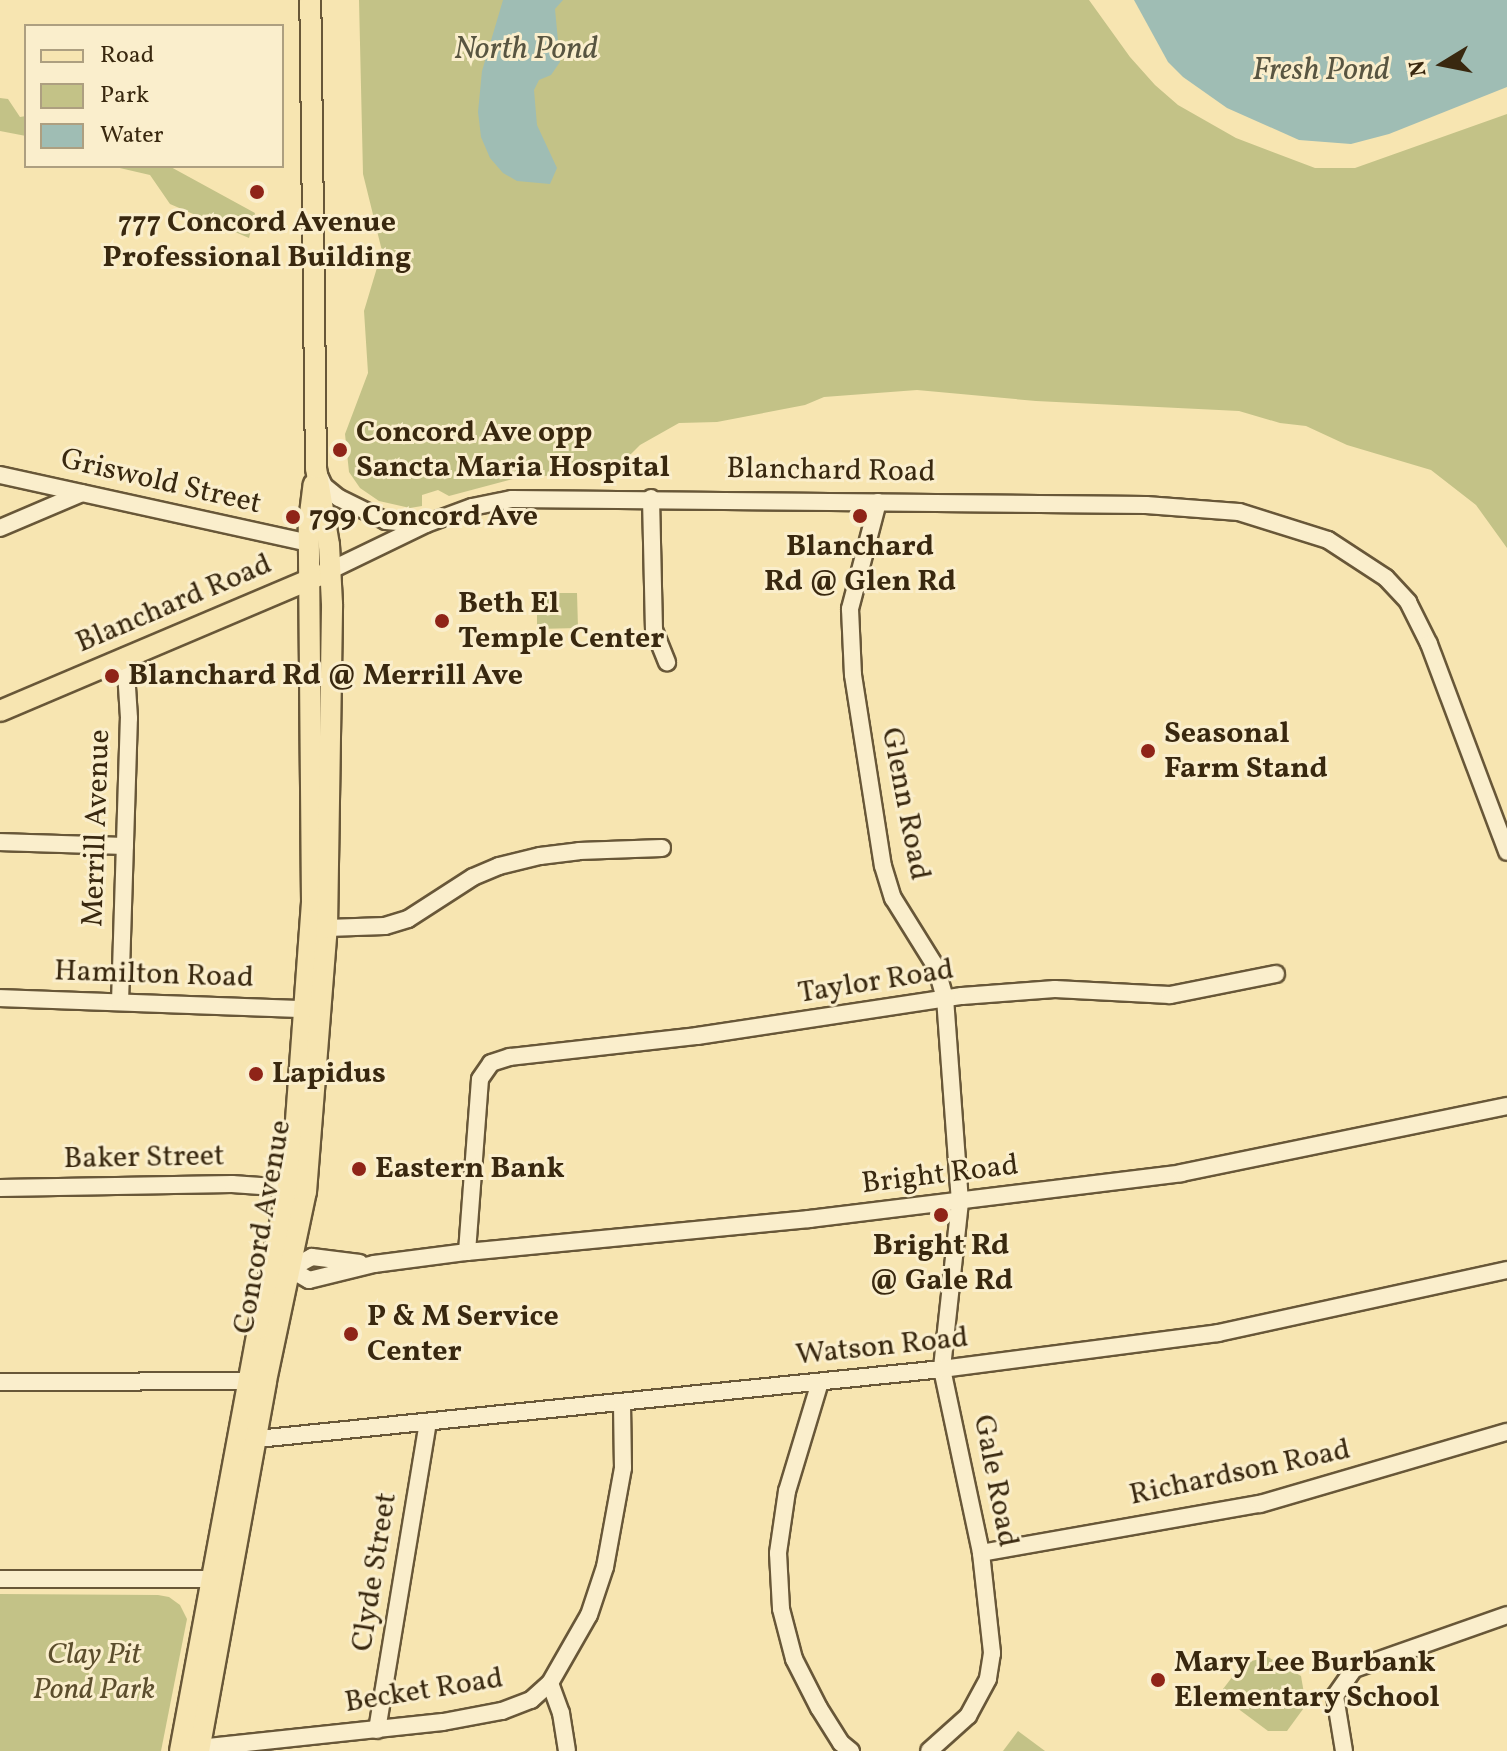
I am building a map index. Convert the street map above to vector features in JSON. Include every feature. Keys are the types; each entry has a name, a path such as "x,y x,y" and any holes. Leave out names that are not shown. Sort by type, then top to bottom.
{"main road":[{"name":"Concord Avenue","path":"297,1190 314,837 309,543 316,468 310,0"},
{"name":"Concord Avenue","path":"190,1750 257,1381 297,1190 327,928 331,570 316,468"},
{"name":"Blanchard Road","path":"0,711 331,570"}],"street":[{"path":"316,468 324,486 339,498 386,521 426,524"},
{"name":"Griswold Street","path":"0,475 309,543"},
{"path":"0,528 82,493"},
{"path":"651,498 654,630 667,662"},
{"name":"Blanchard Road","path":"331,570 426,524 472,507 512,499 651,498 1194,506 1239,512 1328,540 1386,578 1408,602 1429,644 1507,852"},
{"name":"Glenn Road","path":"878,502 850,609 853,675 883,866 893,898 936,967 945,998 960,1202"},
{"name":"Merrill Avenue","path":"120,1002 129,718 125,656"},
{"path":"0,842 125,846"},
{"path":"327,928 385,926 408,919 473,877 499,866 540,856 662,848"},
{"name":"Taylor Road","path":"467,1252 476,1108 480,1079 491,1063 510,1057 785,1024 945,998 1055,989 1170,995 1276,974"},
{"name":"Hamilton Road","path":"0,998 305,1009"},
{"name":"Bright Road","path":"281,1269 312,1257 374,1264 960,1202 1181,1173 1507,1106"},
{"name":"Baker Street","path":"0,1188 232,1184 297,1190"},
{"name":"Gale Road","path":"929,1751 968,1716 988,1679 990,1622 981,1553 942,1369 960,1202"},
{"name":"Watson Road","path":"248,1440 942,1369 1218,1333 1507,1270"},
{"path":"0,1382 257,1381"},
{"path":"820,1382 787,1491 778,1553 781,1609 794,1659 819,1708 841,1743 851,1751"},
{"name":"Becket Road","path":"190,1750 377,1730 502,1711 531,1700 550,1683 589,1615 605,1567 623,1468 622,1403"},
{"name":"Clyde Street","path":"377,1730 428,1423"},
{"name":"Richardson Road","path":"981,1553 1260,1504 1507,1432"},
{"path":"0,1579 221,1581"},
{"path":"1344,1751 1335,1696 1354,1669 1507,1615"},
{"path":"550,1683 561,1713 567,1751"}],"green space":[{"path":"359,0 1089,0 1130,57 1178,105 1236,138 1315,168 1355,168 1507,114 1507,548 1476,505 1431,470 1347,445 1306,426 1280,423 1239,411 1036,401 917,390 824,397 805,405 717,422 679,423 640,445 622,463 598,471 513,479 449,496 438,490 422,495 422,506 410,508 379,501 360,488 349,472 345,434 368,373 364,311 382,251 363,174"},
{"path":"0,98 8,99 20,117 24,116 24,136 0,131"},
{"path":"120,168 173,168 255,213 249,238 170,204 150,175"},
{"path":"537,593 577,593 578,628 537,629"},
{"name":"Clay Pit Pond Park","path":"0,1594 158,1595 169,1597 180,1605 187,1619 161,1751 0,1751"},
{"path":"1268,1657 1301,1676 1306,1705 1287,1731 1268,1731 1225,1699 1223,1689 1243,1663"},
{"path":"1018,1731 1045,1751 1003,1751"}],"water":[{"name":"North Pond","path":"503,0 563,0 555,9 560,62 551,75 539,80 534,90 537,125 557,168 550,184 517,181 503,173 490,158 481,137 478,112 482,71"},
{"name":"Fresh Pond","path":"1134,0 1507,0 1507,87 1389,134 1351,144 1299,140 1227,108 1183,77 1168,62"}],"place":[{"name":"777 Concord Avenue Professional Building","path":"257,192"},
{"name":"Concord Ave opp Sancta Maria Hospital","path":"340,450"},
{"name":"Blanchard Rd @ Glen Rd","path":"860,516"},
{"name":"799 Concord Ave","path":"293,517"},
{"name":"Beth El Temple Center","path":"442,621"},
{"name":"Blanchard Rd @ Merrill Ave","path":"112,676"},
{"name":"Seasonal Farm Stand","path":"1148,751"},
{"name":"Lapidus","path":"256,1074"},
{"name":"Eastern Bank","path":"359,1169"},
{"name":"Bright Rd @ Gale Rd","path":"941,1215"},
{"name":"P & M Service Center","path":"351,1334"},
{"name":"Mary Lee Burbank Elementary School","path":"1158,1680"}]}
